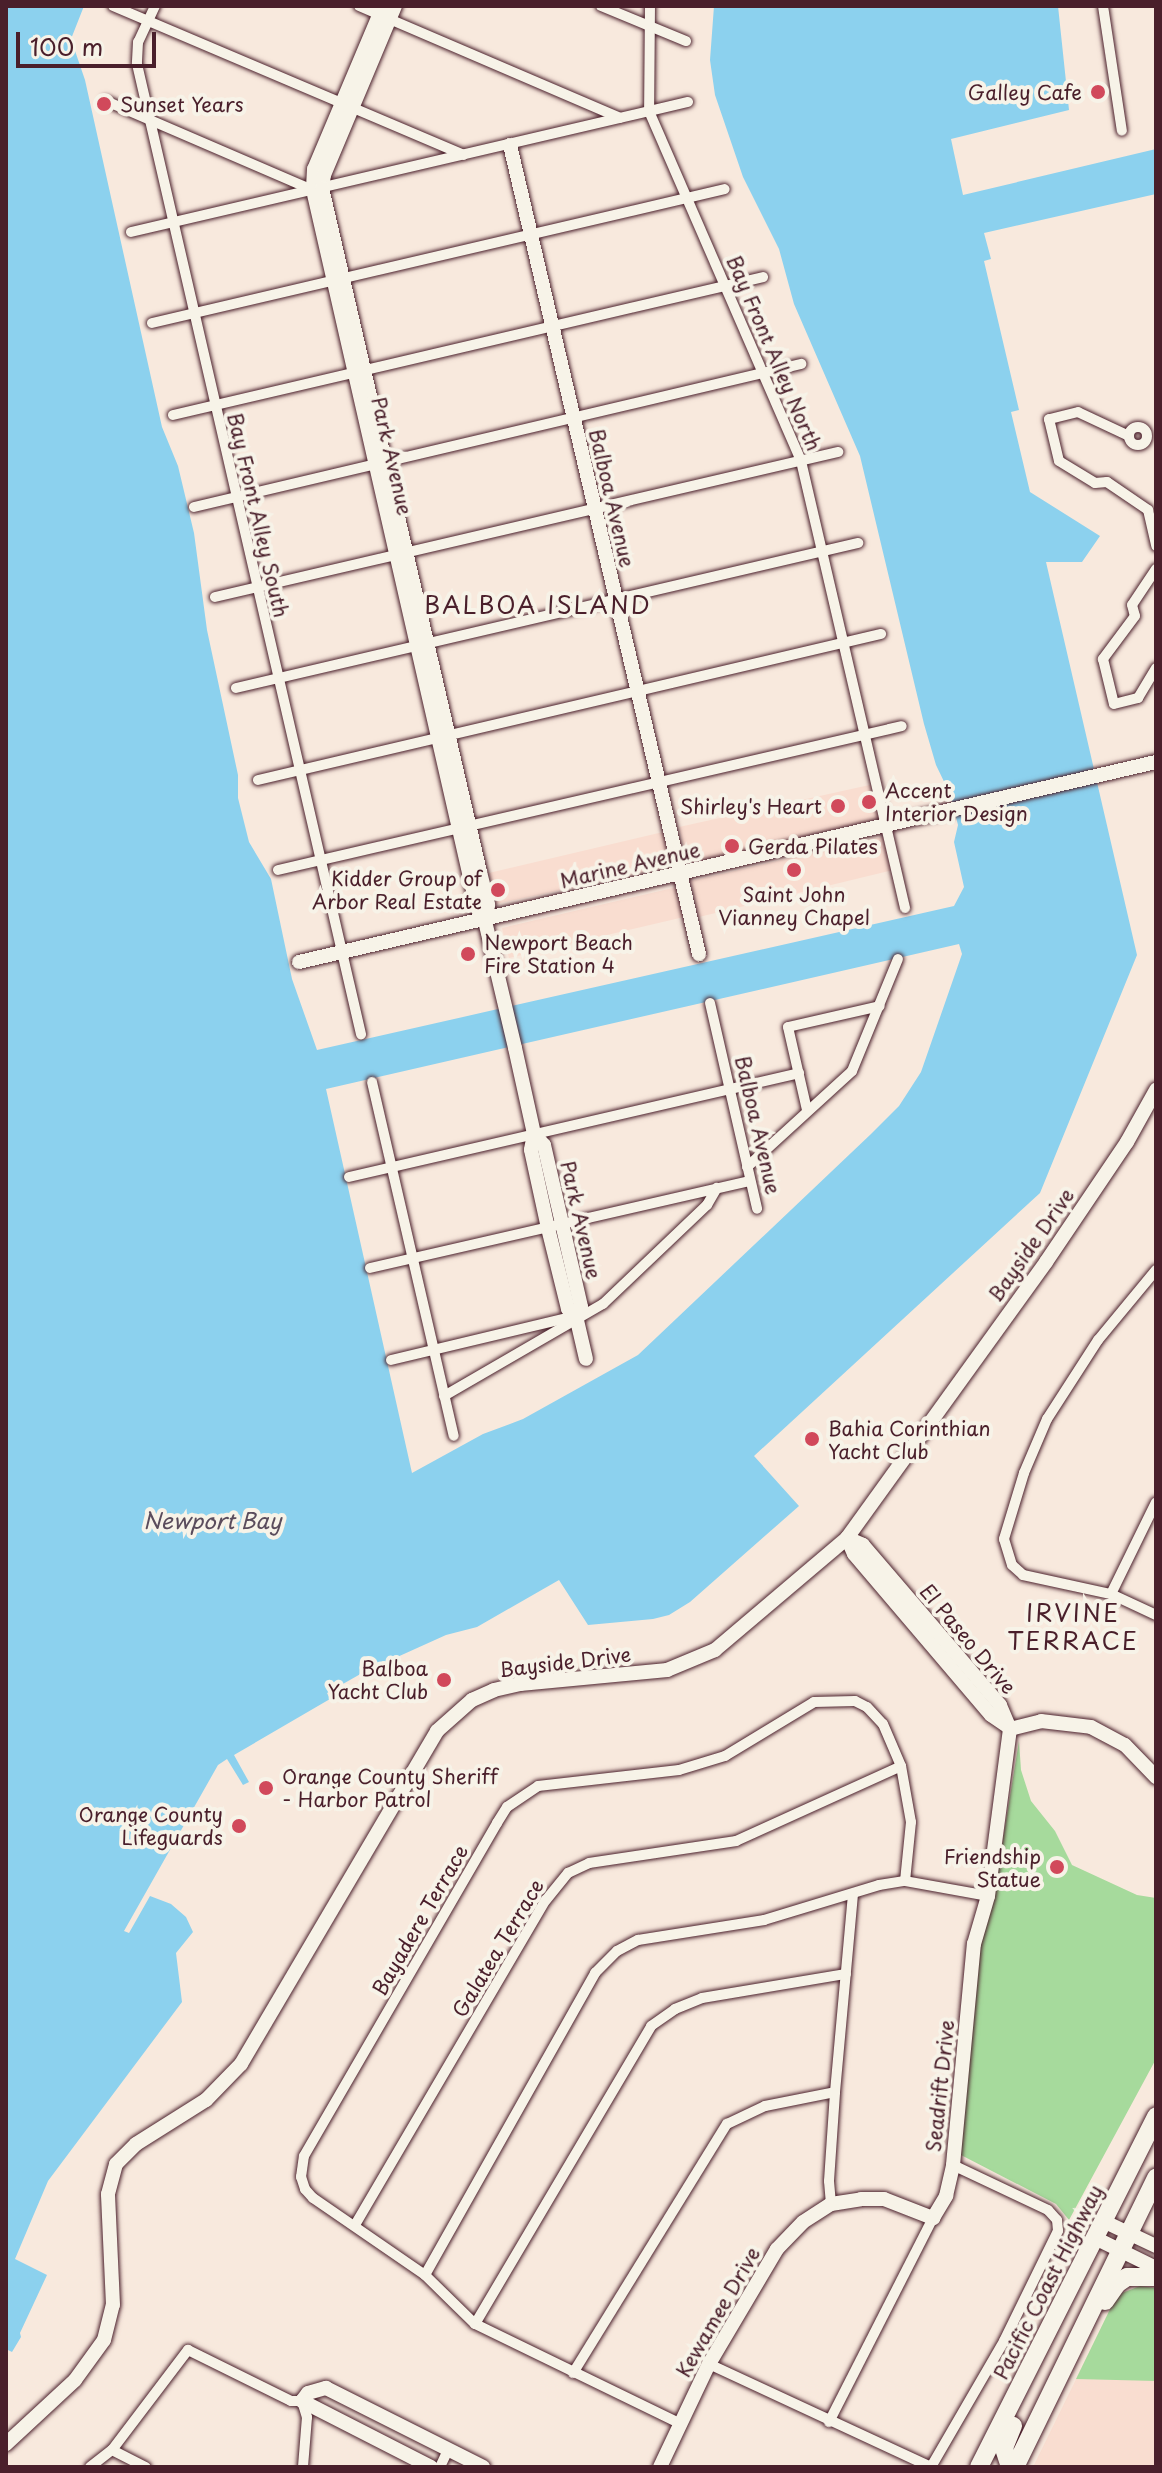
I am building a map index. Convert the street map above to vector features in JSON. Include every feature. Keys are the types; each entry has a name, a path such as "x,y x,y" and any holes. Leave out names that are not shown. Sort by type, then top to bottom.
{"highway":[{"name":"Pacific Coast Highway","path":"979,2467 1156,2116"},
{"path":"1034,2429 1156,2178"},
{"path":"1156,2205 1156,2213"},
{"path":"1056,2316 1040,2373 1005,2441 1004,2455 1013,2467 1078,2356 1109,2293 1127,2277 1156,2277"}],"street":[{"path":"113,6 464,155"},
{"name":"Bay Front Alley South","path":"155,6 138,42 137,64 148,120 361,1034"},
{"path":"359,6 387,12 620,118"},
{"path":"601,6 686,41"},
{"name":"Bay Front Alley North","path":"650,6 649,111 801,461 905,908"},
{"path":"1103,6 1122,131"},
{"path":"318,189 347,104 387,12"},
{"path":"106,101 318,189"},
{"path":"131,232 688,102"},
{"name":"Balboa Avenue","path":"510,145 699,954"},
{"name":"Park Avenue","path":"318,189 442,736 464,827 488,905 485,921 534,1134 544,1145 555,1227 581,1307 576,1318 586,1359"},
{"path":"152,323 725,189"},
{"path":"173,415 763,277"},
{"path":"194,507 801,364"},
{"path":"1129,436 1078,412 1049,419 1059,461 1095,483 1107,482 1148,510 1156,546"},
{"path":"215,597 838,452"},
{"path":"236,688 858,543"},
{"path":"1156,569 1132,605 1135,616 1103,659 1114,704 1138,698 1156,668"},
{"path":"258,780 881,634"},
{"path":"278,870 902,726"},
{"name":"Marine Avenue","path":"299,962 1156,762"},
{"path":"747,1167 852,1071 898,959"},
{"name":"Balboa Avenue","path":"710,1003 757,1209"},
{"path":"807,1110 788,1027 880,1006"},
{"path":"349,1177 799,1073"},
{"path":"372,1082 454,1436"},
{"name":"Bayside Drive","path":"6,2444 75,2380 104,2340 113,2305 108,2194 116,2164 136,2144 206,2100 241,2064 427,1746 451,1716 494,1690 520,1684 645,1673 686,1664 715,1650 742,1630 847,1538 1046,1262 1127,1142 1156,1090"},
{"path":"370,1268 750,1181"},
{"path":"444,1396 603,1304 707,1205 717,1188"},
{"path":"1156,1270 1098,1340 1047,1419 1005,1530 1006,1551 1012,1565 1035,1581 1111,1594 1156,1615"},
{"path":"391,1360 576,1318"},
{"path":"1111,1594 1156,1502"},
{"name":"El Paseo Drive","path":"847,1538 854,1554 991,1715 1010,1729"},
{"name":"Bayadere Terrace","path":"355,2225 313,2198 305,2189 301,2177 304,2156 497,1823 521,1795 562,1781 679,1770 751,1742 797,1711 830,1699 855,1701 875,1714 894,1743 901,1766 911,1822 905,1881"},
{"path":"1010,1729 1041,1721 1091,1727 1125,1745 1155,1773"},
{"name":"Seadrift Drive","path":"829,2422 946,2196 953,2165 974,1944 988,1896 1010,1729"},
{"name":"Galatea Terrace","path":"355,2225 546,1900 568,1873 589,1863 736,1841 901,1766"},
{"path":"425,2275 595,1973 617,1951 638,1940 764,1920 905,1881 988,1896"},
{"path":"831,2204 829,2181 835,2092 853,1894"},
{"path":"475,2324 651,2026 675,2009 702,1998 846,1974"},
{"path":"573,2373 727,2124 765,2106 835,2092"},
{"path":"709,2364 931,2467 1004,2341 1058,2231 1057,2220 1048,2210 953,2165"},
{"name":"Kewamee Drive","path":"660,2467 709,2364 777,2249 803,2222 831,2204 884,2199 933,2218"},
{"path":"355,2225 425,2275 475,2324 679,2423"},
{"path":"1099,2229 1129,2233 1156,2246"},
{"path":"1099,2229 1120,2250 1156,2268"},
{"path":"90,2467 112,2450 188,2350 291,2401 302,2401 431,2467"},
{"path":"302,2401 308,2393 326,2388 483,2467"},
{"path":"302,2401 307,2417 303,2467"},
{"path":"112,2450 146,2467"},
{"path":"440,2467 448,2450"}],"shaded area":[{"path":"874,784 881,818 688,864 679,827"},
{"path":"663,832 672,866 496,904 489,873"},
{"path":"886,836 893,870 699,917 691,881"},
{"path":"677,887 684,917 509,958 502,928"},
{"path":"1156,2292 1156,2467 1033,2467 1112,2306"}],"green space":[{"path":"1019,1741 1021,1770 1031,1801 1055,1831 1072,1865 1137,1895 1156,1898 1156,2059 1069,2220 1056,2204 961,2155 979,1945 994,1894"},
{"path":"1140,2286 1156,2288 1156,2381 1076,2379 1114,2301 1122,2293"}],"water":[{"name":"Newport Bay","path":"6,6 84,6 71,39 85,80 162,427 178,466 194,533 207,630 238,775 238,798 249,842 271,879 292,979 317,1050 954,906 964,887 954,842 958,825 924,724 860,456 794,304 779,249 743,177 715,95 710,60 714,6 1058,6 1069,110 951,139 963,195 1156,149 1156,194 984,233 991,259 984,261 1019,410 1011,412 1030,492 1100,536 1082,562 1046,562 1137,955 1040,1193 754,1456 799,1506 690,1602 669,1615 653,1619 588,1625 559,1580 477,1627 446,1635 364,1672 327,1693 330,1699 234,1755 249,1782 243,1785 227,1759 218,1765 124,1931 129,1933 150,1896 171,1904 186,1917 193,1932 176,1953 182,2002 48,2181 15,2259 47,2275 20,2333 21,2337 12,2352 6,2349","holes":["959,944 962,954 921,1072 899,1106 638,1355 523,1419 483,1434 412,1473 326,1089"]}],"place":[{"name":"Galley Cafe","path":"1098,92"},
{"name":"Sunset Years","path":"104,104"},
{"name":"Accent Interior Design","path":"869,802"},
{"name":"Shirley's Heart","path":"838,806"},
{"name":"Gerda Pilates","path":"732,846"},
{"name":"Saint John Vianney Chapel","path":"794,870"},
{"name":"Kidder Group of Arbor Real Estate","path":"498,890"},
{"name":"Newport Beach Fire Station 4","path":"468,954"},
{"name":"Bahia Corinthian Yacht Club","path":"812,1439"},
{"name":"Balboa Yacht Club","path":"444,1680"},
{"name":"Orange County Sheriff - Harbor Patrol","path":"266,1788"},
{"name":"Orange County Lifeguards","path":"239,1826"},
{"name":"Friendship Statue","path":"1057,1867"}],"district":[{"name":"BALBOA ISLAND","path":"538,605"},
{"name":"IRVINE TERRACE","path":"1073,1627"}]}
